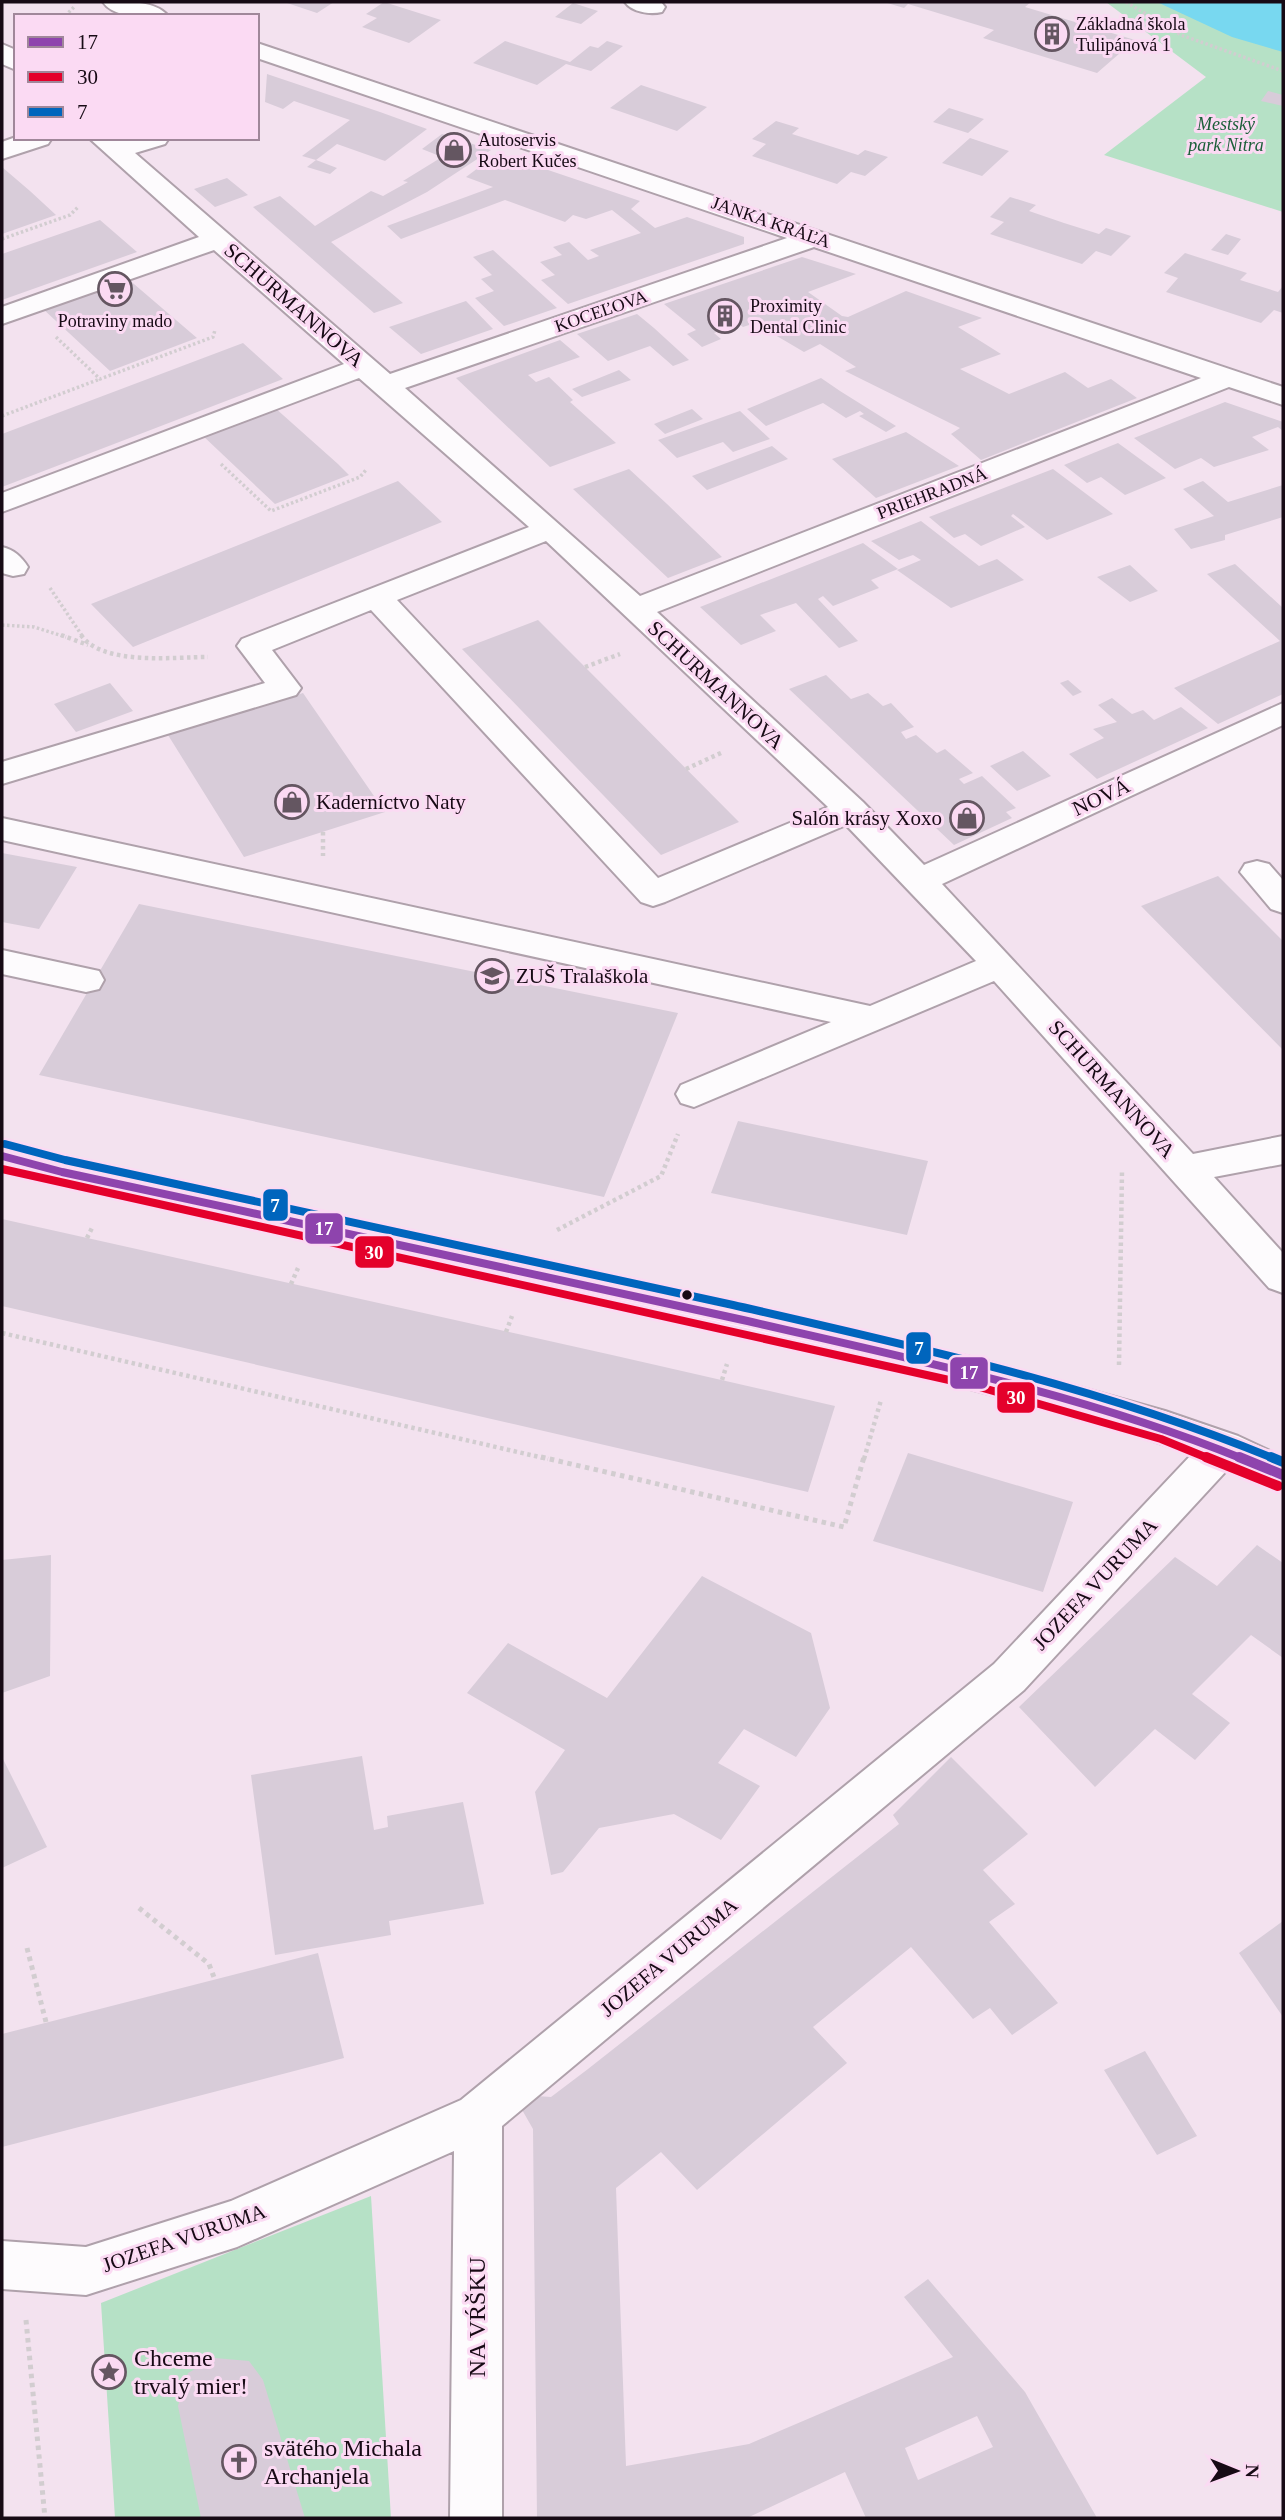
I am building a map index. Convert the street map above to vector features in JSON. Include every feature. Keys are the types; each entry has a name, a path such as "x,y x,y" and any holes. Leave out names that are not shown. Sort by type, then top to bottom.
{"street":[{"path":"120,3 150,14"},
{"name":"JANKA KRÁĽA","path":"259,51 1283,396"},
{"path":"2,150 33,140"},
{"path":"109,145 143,140"},
{"name":"SCHURMANNOVA","path":"109,145 550,529 851,810 1000,965 1283,1278"},
{"name":"KOCEĽOVA","path":"2,503 187,432 816,237"},
{"path":"13,312 218,239"},
{"name":"PRIEHRADNÁ","path":"634,610 1229,377"},
{"path":"2,773 285,688 253,646 550,529"},
{"path":"376,597 653,894 851,810"},
{"name":"NOVÁ","path":"920,881 1283,713"},
{"path":"2,829 873,1019"},
{"path":"1257,872 1283,901"},
{"path":"2,962 86,980"},
{"path":"694,1094 1000,965"},
{"path":"1185,1169 1283,1150"},
{"path":"2,1156 62,1172 683,1306 1009,1381 1224,1447 1283,1475"},
{"name":"JOZEFA VURUMA","path":"11,2266 86,2271 237,2223 478,2116 1009,1676 1224,1447"},
{"name":"NA VŔŠKU","path":"476,2518 478,2116"}],"path":[{"path":"1126,2 1139,13 1206,46 1283,71"},
{"path":"2,239 70,215 78,207"},
{"path":"13,312 100,380"},
{"path":"2,416 213,337 215,330"},
{"path":"187,432 271,511 360,477 366,470"},
{"path":"7,561 51,588 88,645"},
{"path":"2,625 11,623 43,630 132,658 199,659 253,646"},
{"path":"585,667 629,650"},
{"path":"686,769 730,750"},
{"path":"550,1234 660,1176 694,1094"},
{"path":"1119,1370 1122,1169"},
{"path":"291,1284 300,1264"},
{"path":"506,1332 514,1312"},
{"path":"2,1333 844,1527 883,1394"},
{"path":"722,1380 729,1360"},
{"path":"139,1908 209,1964 215,1980"},
{"path":"27,1948 46,2022"},
{"path":"11,2266 46,2518"}],"green space":[{"name":"Mestský park Nitra","path":"1106,2 1283,2 1283,212 1104,155 1206,77"},
{"path":"371,2196 391,2518 115,2518 101,2303"}],"water":[{"path":"1157,2 1283,2 1283,52 1232,37"}],"building":[{"path":"284,2 334,2 317,13"},
{"path":"384,2 441,20 409,43 362,27 377,18 366,14"},
{"name":"Základná škola Tulipánová 1","path":"884,2 1031,2 1025,7 1135,40 1097,73 983,38 994,30 908,4 904,8"},
{"path":"573,3 598,11 581,24 555,17"},
{"path":"505,41 570,62 590,46 598,48 607,41 623,46 591,71 566,64 537,85 473,63"},
{"path":"267,74 427,129 385,161 337,144 316,160 302,156 350,120 294,101 283,109 265,102"},
{"path":"641,85 707,107 677,131 610,108"},
{"path":"1268,91 1283,95 1283,106 1261,101"},
{"path":"949,108 984,119 968,133 933,122"},
{"path":"776,121 799,128 792,134 858,155 865,150 888,157 865,176 851,172 837,184 752,156 766,144 752,139"},
{"path":"442,134 491,150 427,192 331,242 403,303 374,313 253,207 280,196 315,226 371,191 383,196 408,182 403,181 442,157 422,149"},
{"path":"970,138 1009,151 982,176 942,163"},
{"path":"498,153 640,201 631,209 655,228 687,217 744,237 744,244 568,304 541,280 555,275 540,262 562,255 553,247 569,242 588,260 599,256 590,250 641,233 612,210 586,219 573,215 565,222 505,200 401,239 387,226 493,187 466,177"},
{"path":"316,160 337,168 330,174 307,167"},
{"path":"2,167 30,191 56,215 2,234"},
{"path":"227,178 248,195 215,207 194,189"},
{"path":"1010,197 1036,205 1029,211 1064,223 1099,234 1106,228 1131,236 1111,256 1096,251 1082,264 990,234 1004,222 990,217"},
{"path":"100,220 137,252 2,300 2,254"},
{"path":"1226,234 1241,239 1228,255 1211,250"},
{"path":"493,250 557,308 504,326 475,298 494,291 481,279 492,275 473,257"},
{"path":"1185,253 1247,273 1240,280 1278,292 1283,286 1283,313 1274,310 1261,323 1166,292 1178,278 1164,273"},
{"path":"802,257 856,274 808,292 842,316 848,317 906,291 982,318 958,327 1001,354 960,369 1009,394 1065,372 1088,388 1111,379 1137,398 981,460 951,434 960,428 845,371 856,367 820,344 804,352 755,323 743,327 739,324 714,333 721,339 702,347 687,334 696,330 664,304"},
{"path":"127,278 197,338 110,371 42,308"},
{"path":"466,301 493,329 421,354 389,327"},
{"path":"637,314 689,360 673,366 650,346 608,361 577,334"},
{"path":"560,340 580,357 528,375 536,382 549,377 573,400 570,402 616,443 550,467 456,378"},
{"path":"243,343 283,379 2,487 2,434"},
{"path":"619,370 631,380 582,397 572,389"},
{"path":"821,378 896,426 886,432 859,416 864,414 860,411 846,418 823,403 766,426 747,409"},
{"path":"1225,402 1283,422 1283,431 1278,427 1252,437 1269,450 1214,467 1201,458 1175,469 1134,438"},
{"path":"274,407 349,475 275,504 201,434"},
{"path":"692,409 703,419 665,434 654,424"},
{"path":"740,411 770,439 733,452 723,442 677,458 658,440"},
{"path":"906,432 959,466 876,498 832,459"},
{"path":"1118,443 1166,478 1125,495 1101,477 1087,483 1064,465"},
{"path":"772,446 788,459 707,490 692,476"},
{"path":"629,469 722,557 668,578 573,489"},
{"path":"1053,469 1113,514 1047,540 1013,514 1011,516 1025,527 981,546 965,534 954,538 929,517"},
{"path":"398,481 442,522 133,647 91,604"},
{"path":"1203,481 1228,502 1283,485 1283,517 1225,535 1225,540 1191,549 1174,529 1214,516 1183,489"},
{"path":"921,521 979,566 997,559 1024,580 951,608 897,570 921,560 913,555 899,560 871,541"},
{"path":"863,543 898,569 871,580 879,588 833,606 823,596 818,599 858,641 839,648 796,603 760,615 776,631 741,645 700,607"},
{"path":"1235,564 1283,608 1283,694 1218,724 1174,688 1280,641 1207,574"},
{"path":"1130,565 1158,591 1130,602 1097,577"},
{"path":"538,620 739,822 661,855 462,649"},
{"path":"826,675 851,699 868,693 883,706 891,703 914,727 901,732 906,739 916,735 937,753 945,749 973,773 959,779 964,784 982,776 1016,808 1006,812 1012,818 954,845 789,689"},
{"path":"1068,680 1082,692 1073,696 1060,683"},
{"path":"110,683 133,711 76,732 54,704"},
{"path":"303,693 385,812 244,857 168,735"},
{"path":"1112,698 1132,714 1143,710 1154,720 1181,707 1208,728 1097,779 1069,754 1104,738 1093,729 1117,722 1098,705"},
{"path":"1023,751 1051,776 1017,791 990,766"},
{"path":"2,853 77,867 39,929 2,922"},
{"path":"1218,876 1283,941 1283,1050 1141,906"},
{"path":"139,904 678,1013 604,1197 39,1075"},
{"path":"738,1121 928,1161 907,1235 711,1193"},
{"path":"2,1219 835,1406 808,1492 2,1306"},
{"path":"908,1453 1073,1502 1043,1592 873,1541"},
{"path":"1257,1545 1283,1563 1283,1658 1251,1635 1192,1694 1230,1723 1195,1760 1155,1729 1095,1787 1019,1707 1175,1557 1217,1586"},
{"path":"51,1555 50,1676 2,1693 2,1560"},
{"path":"702,1576 811,1633 830,1708 796,1757 744,1729 718,1763 760,1786 721,1840 674,1814 599,1828 563,1872 551,1875 535,1792 565,1750 467,1693 508,1643 607,1698"},
{"path":"362,1756 374,1830 388,1827 387,1816 463,1802 484,1904 389,1921 391,1935 275,1955 251,1775"},
{"path":"2,1757 47,1847 2,1868"},
{"path":"951,1757 1028,1834 983,1870 1015,1904 989,1922 1058,2003 1012,2035 990,2008 973,2019 911,1947 813,2027 847,2063 697,2190 661,2152 616,2188 626,2466 749,2444 953,2357 904,2297 928,2279 1025,2392 1097,2518 866,2518 845,2472 747,2518 537,2518 533,2129 521,2108 536,2096 551,2097 588,2069 899,1824 893,1815","holes":["977,2416 993,2447 918,2480 905,2448"]},
{"path":"1283,1921 1283,2017 1239,1953"},
{"path":"318,1953 344,2058 2,2147 2,2034"},
{"path":"1145,2051 1197,2136 1157,2155 1104,2070"},
{"name":"svätého Michala Archanjela","path":"215,2358 249,2361 263,2380 305,2518 201,2518 178,2406 188,2373"}],"transit line":[{"name":"7","path":"5,1144 65,1160 588,1273 961,1358 1156,1413 1283,1462"},
{"name":"17","path":"2,1156 62,1172 582,1284 956,1369 1089,1405 1154,1426 1283,1475"},
{"name":"30","path":"2,1169 976,1386 1161,1439 1278,1486"}],"place":[{"name":"Základná škola Tulipánová 1","path":"1052,34"},
{"name":"Autoservis Robert Kučes","path":"454,150"},
{"name":"Potraviny mado","path":"115,289"},
{"name":"Proximity Dental Clinic","path":"725,316"},
{"name":"Kaderníctvo Naty","path":"292,802"},
{"name":"Salón krásy Xoxo","path":"967,818"},
{"name":"ZUŠ Tralaškola","path":"492,976"},
{"name":"Chceme trvalý mier!","path":"109,2372"},
{"name":"svätého Michala Archanjela","path":"239,2462"}]}
